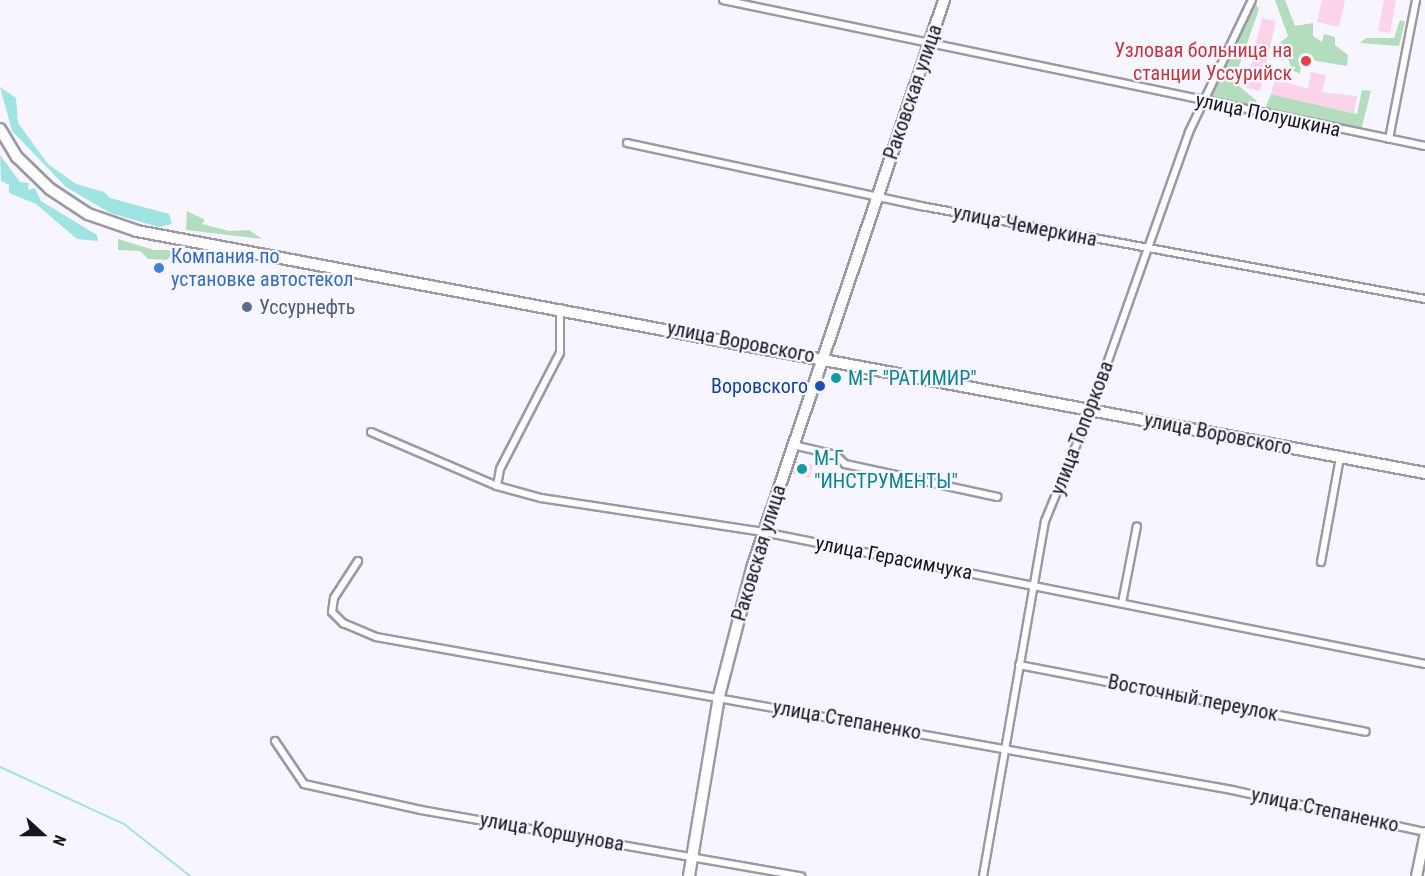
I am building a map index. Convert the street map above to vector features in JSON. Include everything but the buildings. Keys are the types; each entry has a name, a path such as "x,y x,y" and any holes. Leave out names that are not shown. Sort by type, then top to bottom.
{"main road":[{"name":"Раковская улица","path":"689,876 719,696 764,532 944,0"},
{"name":"улица Воровского","path":"0,129 31,172 72,205 118,226 197,243 822,357 1425,473"}],"street":[{"name":"улица Полушкина","path":"723,0 930,40 1202,101 1425,146"},
{"name":"улица Топоркова","path":"983,876 1045,521 1091,409 1202,101 1252,0"},
{"path":"1389,138 1416,0"},
{"name":"улица Чемеркина","path":"627,143 877,196 1425,299"},
{"path":"497,486 500,470 560,353 560,308"},
{"name":"улица Герасимчука","path":"371,432 497,486 541,498 764,532 1425,664"},
{"path":"793,445 836,454 845,464 997,497"},
{"path":"1321,562 1340,457"},
{"path":"1122,603 1137,526"},
{"name":"улица Степаненко","path":"358,561 332,608 343,623 366,634 1006,748 1425,832"},
{"name":"Восточный переулок","path":"1019,665 1366,732"},
{"name":"улица Коршунова","path":"275,741 304,784 421,810 801,876"},
{"path":"1416,876 1425,832"}],"green space":[{"path":"1275,0 1285,0 1295,26 1313,23 1313,36 1322,42 1324,34 1335,37 1335,45 1348,55 1347,66 1311,60 1301,64 1300,74 1292,70 1288,58 1275,47 1288,36"},
{"path":"1255,3 1259,9 1236,75 1238,85 1257,101 1252,117 1240,114 1242,107 1209,98"},
{"path":"1400,20 1405,22 1399,46 1360,43 1366,38 1394,38"},
{"path":"1362,90 1371,91 1361,130 1265,109 1271,94 1357,114"},
{"path":"187,211 205,220 202,224 229,231 249,230 262,239 186,230"},
{"path":"118,239 154,250 169,250 172,254 167,260 148,259 140,251 118,250"}],"water":[{"path":"0,87 16,98 18,123 48,164 76,184 104,192 110,198 169,214 172,224 159,227 110,213 66,187 12,131"},
{"path":"0,155 20,182 29,183 28,190 35,188 41,201 97,235 98,241 77,239 36,204 9,193 9,185 1,181"}],"waterway":[{"path":"0,767 124,824 190,876"}],"place":[{"name":"Узловая больница на станции Уссурийск","path":"1306,61"},
{"name":"Компания по установке автостекол","path":"159,268"},
{"name":"Уссурнефть","path":"247,307"},
{"name":"М-Г \"РАТИМИР\"","path":"836,378"},
{"name":"Воровского","path":"820,386"},
{"name":"М-Г \"ИНСТРУМЕНТЫ\"","path":"802,469"}]}
